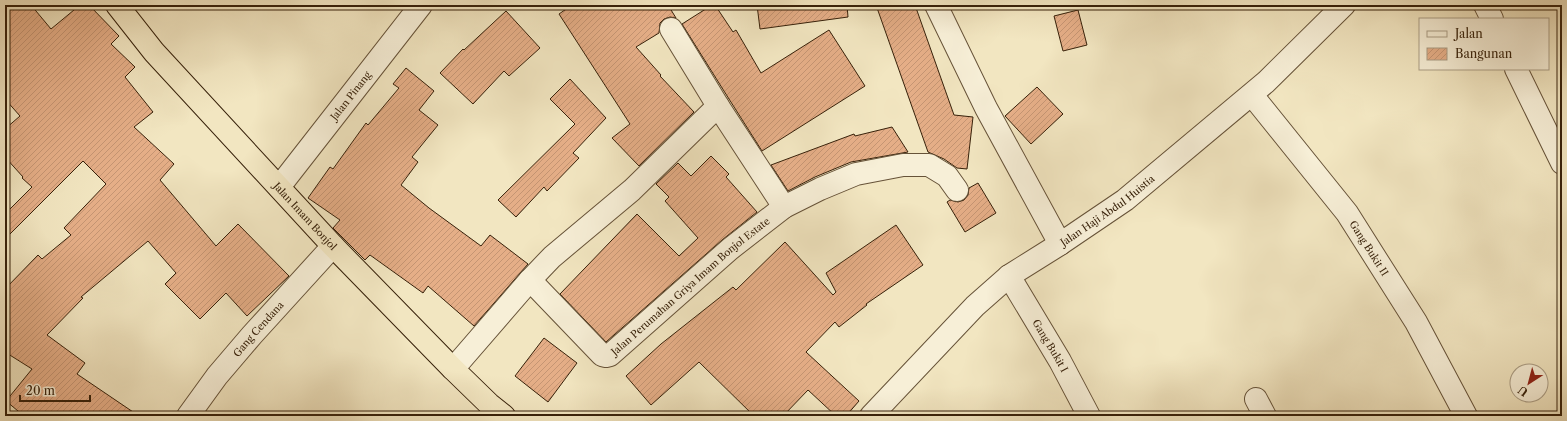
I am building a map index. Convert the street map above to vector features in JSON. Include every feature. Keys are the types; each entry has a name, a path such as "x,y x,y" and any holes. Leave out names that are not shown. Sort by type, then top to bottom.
{"highway":[{"name":"Jalan Imam Bonjol","path":"117,5 154,52 333,246 453,369 489,404 504,416"}],"street":[{"name":"Jalan Pinang","path":"279,187 420,5"},
{"path":"936,5 986,108 1060,244"},
{"name":"Jalan Haji Abdul Huistia","path":"871,416 975,306 1009,276 1125,200 1266,82 1344,5"},
{"path":"1485,5 1492,18"},
{"path":"671,29 718,106 784,207"},
{"path":"1516,70 1562,164"},
{"name":"Gang Bukit II","path":"1252,94 1347,213 1416,322 1466,416"},
{"path":"453,369 530,280 552,257 632,190 718,106"},
{"name":"Jalan Perumahan Griya Imam Bonjol Estate","path":"530,280 602,355 606,356 730,249 784,207 820,189 856,174 903,165 929,165 946,176 957,190"},
{"name":"Gang Cendana","path":"188,416 217,376 333,246"},
{"name":"Gang Bukit I","path":"1009,276 1060,361 1089,416"}],"building":[{"path":"5,5 31,5 51,29 80,5 89,5 119,36 111,44 135,67 125,77 153,112 134,127 174,164 160,180 216,246 238,224 289,276 247,316 226,293 200,319 165,284 176,273 148,241 81,297 83,298 47,335 85,363 77,374 139,416 24,416 6,401 32,369 5,352 5,289 38,255 42,259 71,235 64,228 106,184 83,161 5,239 5,214 32,187 22,178 23,177 5,157 5,129 20,116 5,99"},
{"path":"572,5 668,5 676,18 670,17 664,19 660,23 659,33 636,47 661,75 660,76 694,112 639,166 612,138 630,124 559,14"},
{"path":"712,5 715,5 733,32 736,30 761,73 829,30 865,86 762,151 682,24"},
{"path":"757,5 847,5 848,17 760,29"},
{"path":"876,5 915,5 954,115 973,117 967,169 957,168 944,159 928,152"},
{"path":"1078,10 1087,45 1063,51 1054,16"},
{"path":"506,11 540,48 509,76 504,71 473,104 440,73 463,49 464,50"},
{"path":"406,68 434,91 419,110 438,125 412,157 418,162 401,185 429,208 481,246 490,235 528,264 474,326 428,286 423,293 370,255 365,260 333,228 340,220 308,198 330,167 333,169 366,123 368,125 399,88 393,84"},
{"path":"570,79 606,118 573,153 579,158 547,191 544,187 516,217 498,200 575,124 550,99"},
{"path":"1037,87 1063,114 1031,144 1005,116"},
{"path":"892,127 908,152 851,162 815,177 788,191 771,165 854,134 855,136"},
{"path":"711,156 729,174 726,177 757,212 722,240 606,342 560,294 637,214 679,256 698,238 665,201 669,197 656,184 678,163 691,176"},
{"path":"978,183 996,213 965,232 947,202 950,200 958,202 964,200 968,195 969,188"},
{"path":"896,225 923,265 866,304 867,305 839,327 835,322 806,352 859,401 846,416 836,416 808,390 783,416 754,416 699,362 651,405 626,376 661,344 733,287 736,290 785,242 833,295 836,292 826,273"},
{"path":"544,338 577,363 548,402 515,376"}]}
